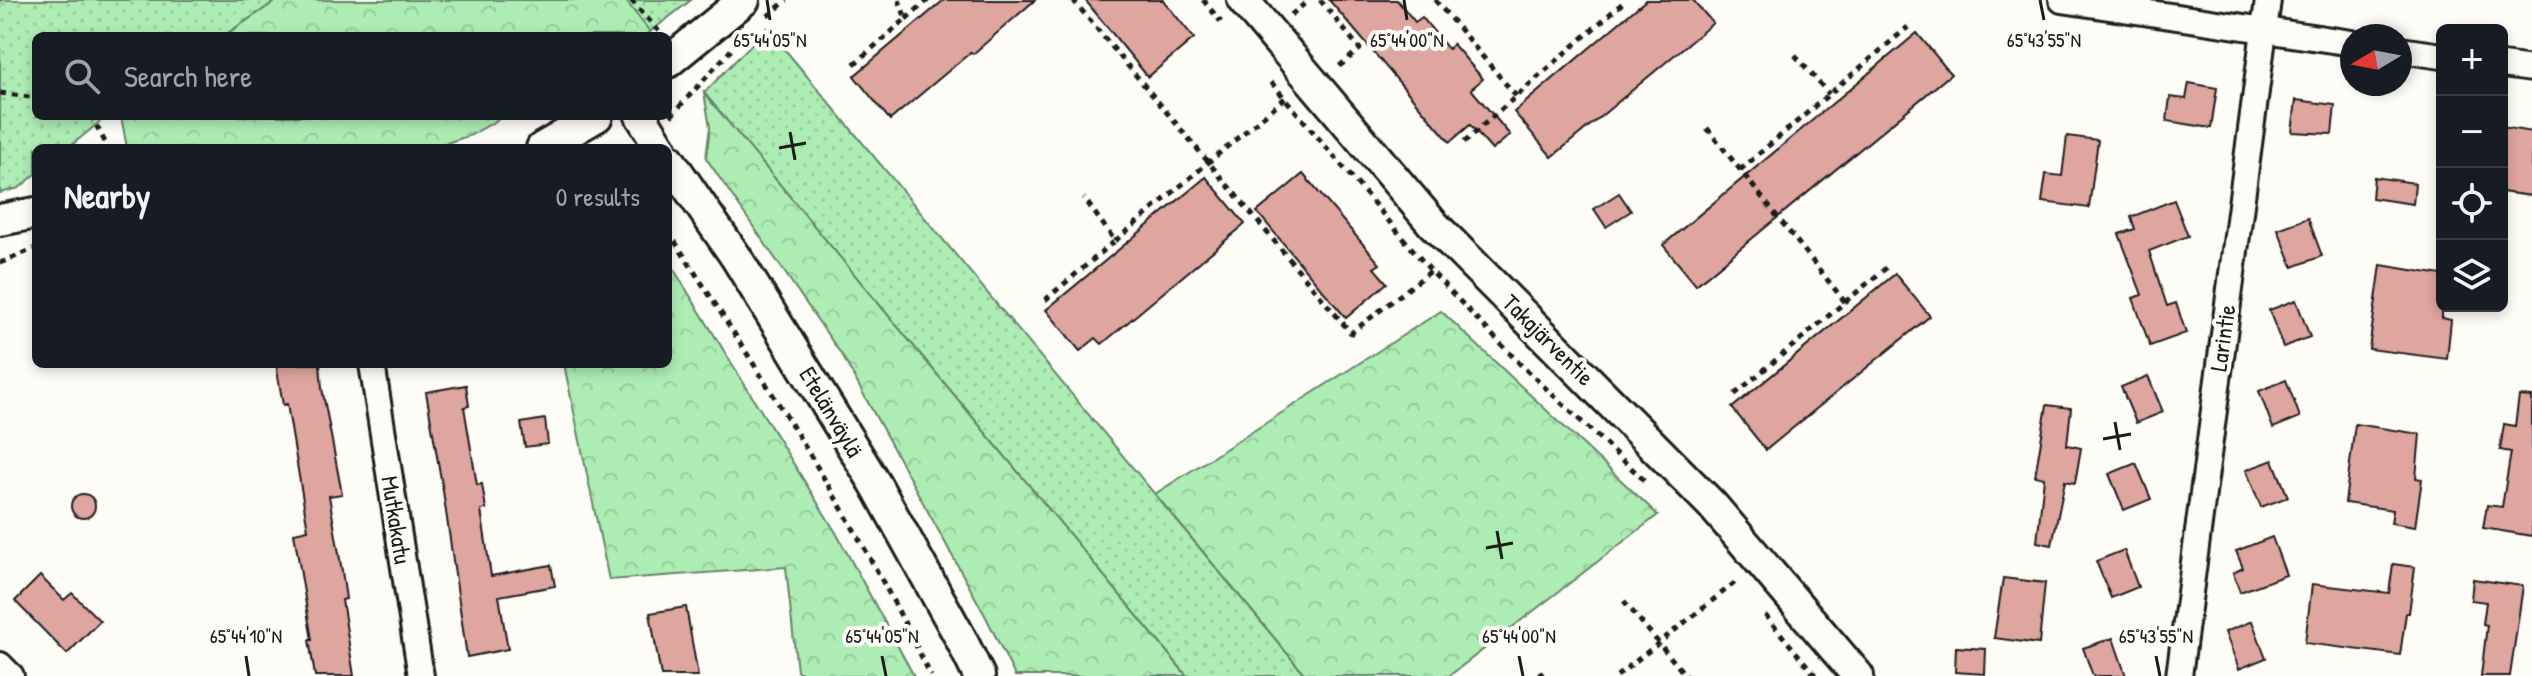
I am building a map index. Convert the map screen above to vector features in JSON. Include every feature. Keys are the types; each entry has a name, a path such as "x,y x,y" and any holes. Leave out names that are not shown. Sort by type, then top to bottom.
{"street":[{"name":"Takajärventie","path":"1243,0 1433,224 1712,505 1858,676"},
{"path":"2062,0 2340,41"},
{"name":"Larintie","path":"2179,676 2268,0"},
{"path":"672,60 754,9"},
{"path":"2412,52 2436,55"},
{"path":"2508,66 2532,69"},
{"path":"549,144 590,120"},
{"name":"Etelänväylä","path":"672,163 736,257 876,485 979,676"},
{"path":"0,220 32,214"},
{"name":"Mutkakatu","path":"373,368 421,676"},
{"path":"0,665 11,676"}],"path":[{"path":"631,0 659,32"},
{"path":"754,9 787,0"},
{"path":"899,0 906,19"},
{"path":"854,64 928,0"},
{"path":"1073,0 1351,333 1431,271"},
{"path":"1315,86 1360,49 1320,0"},
{"path":"1435,0 1516,96"},
{"path":"1464,142 1626,0"},
{"path":"1740,170 1908,27"},
{"path":"672,120 733,47"},
{"path":"1795,55 1829,94"},
{"path":"0,93 32,97"},
{"path":"1045,300 1285,98"},
{"path":"94,120 106,144"},
{"path":"656,139 672,120"},
{"path":"1707,128 1845,302"},
{"path":"1084,198 1115,241"},
{"path":"672,237 774,395 834,495 931,676"},
{"path":"0,263 32,250"},
{"path":"1734,395 1886,268"},
{"path":"1617,676 1737,581"},
{"path":"1624,601 1686,676"}],"green space":[{"path":"0,0 274,0 229,32 32,32 32,120 102,120 73,144 32,144 32,177 19,188 0,193"},
{"path":"274,0 625,0 650,32 230,32"},
{"path":"625,0 691,0 650,32"},
{"path":"767,28 1306,676 1187,676 704,93"},
{"path":"704,93 1187,676 1015,676 986,617 843,357 706,158 710,127"},
{"path":"122,120 497,120 471,135 443,144 126,144"},
{"path":"672,266 835,531 914,676 810,676 797,671 786,567 609,580 565,368 672,368"},
{"path":"1441,311 1658,515 1449,676 1306,676 1155,494"}],"building":[{"path":"944,0 1035,0 890,120 854,76"},
{"path":"1085,0 1163,0 1194,38 1148,77"},
{"path":"1329,0 1397,0 1415,22 1422,17 1448,49 1453,44 1483,79 1471,89 1510,135 1492,150 1470,125 1450,142"},
{"path":"1646,0 1693,0 1713,23 1552,157 1514,112"},
{"path":"1917,33 1951,74 1696,285 1663,245"},
{"path":"2189,83 2217,88 2211,128 2167,121 2170,97 2186,99"},
{"path":"2296,100 2335,105 2332,134 2292,132"},
{"path":"2508,128 2532,132 2532,196 2508,193"},
{"path":"2067,136 2098,140 2089,208 2042,202 2046,174 2062,176"},
{"path":"1303,174 1380,264 1374,268 1387,283 1346,318 1257,212"},
{"path":"1206,177 1245,224 1102,344 1096,338 1080,351 1046,310"},
{"path":"2374,177 2415,183 2413,204 2372,198"},
{"path":"1619,193 1631,211 1606,227 1594,209"},
{"path":"2174,200 2188,236 2149,251 2167,306 2176,303 2186,333 2150,346 2133,298 2142,295 2119,234 2135,229 2131,217"},
{"path":"2308,218 2322,256 2293,267 2278,229"},
{"path":"2381,265 2436,274 2436,312 2442,312 2442,318 2451,320 2447,359 2369,349"},
{"path":"1895,274 1930,316 1766,450 1732,408"},
{"path":"2296,300 2310,337 2283,347 2269,310"},
{"path":"277,368 320,368 342,494 329,496 346,599 342,600 354,676 315,676 294,533 308,530 287,404 283,405"},
{"path":"2148,376 2163,412 2136,423 2121,387"},
{"path":"2286,380 2300,417 2273,428 2259,391"},
{"path":"466,385 469,406 464,407 477,485 482,484 486,509 481,510 491,576 551,565 555,586 499,596 508,649 467,657 426,392"},
{"path":"2519,396 2532,397 2532,536 2483,528 2487,505 2502,507 2511,452 2500,450 2504,424 2515,426"},
{"path":"2047,405 2071,408 2067,445 2081,448 2075,483 2065,481 2052,545 2037,542 2044,478 2035,476"},
{"path":"545,419 548,444 525,447 521,423"},
{"path":"2355,424 2420,434 2416,478 2422,479 2415,527 2391,523 2393,510 2345,503"},
{"path":"2273,460 2288,497 2261,507 2246,470"},
{"path":"2136,463 2151,499 2124,510 2109,474"},
{"path":"83,494 91,498 95,506 91,514 83,518 75,514 71,506 75,498"},
{"path":"2272,537 2286,575 2240,592 2233,573 2243,568 2236,551"},
{"path":"2124,550 2138,587 2111,598 2096,561"},
{"path":"2393,564 2415,567 2400,655 2305,643 2312,584 2389,593"},
{"path":"40,576 64,600 72,593 100,621 67,654 15,601"},
{"path":"2003,578 2045,583 2039,644 1994,638"},
{"path":"2473,579 2523,586 2510,676 2481,676 2487,625 2483,624 2486,602 2471,600"},
{"path":"686,607 698,676 661,676 650,613"},
{"path":"2252,621 2266,658 2239,669 2225,632"},
{"path":"2113,638 2126,676 2093,676 2083,648"},
{"path":"1956,647 1986,649 1985,674 1955,672"}]}
